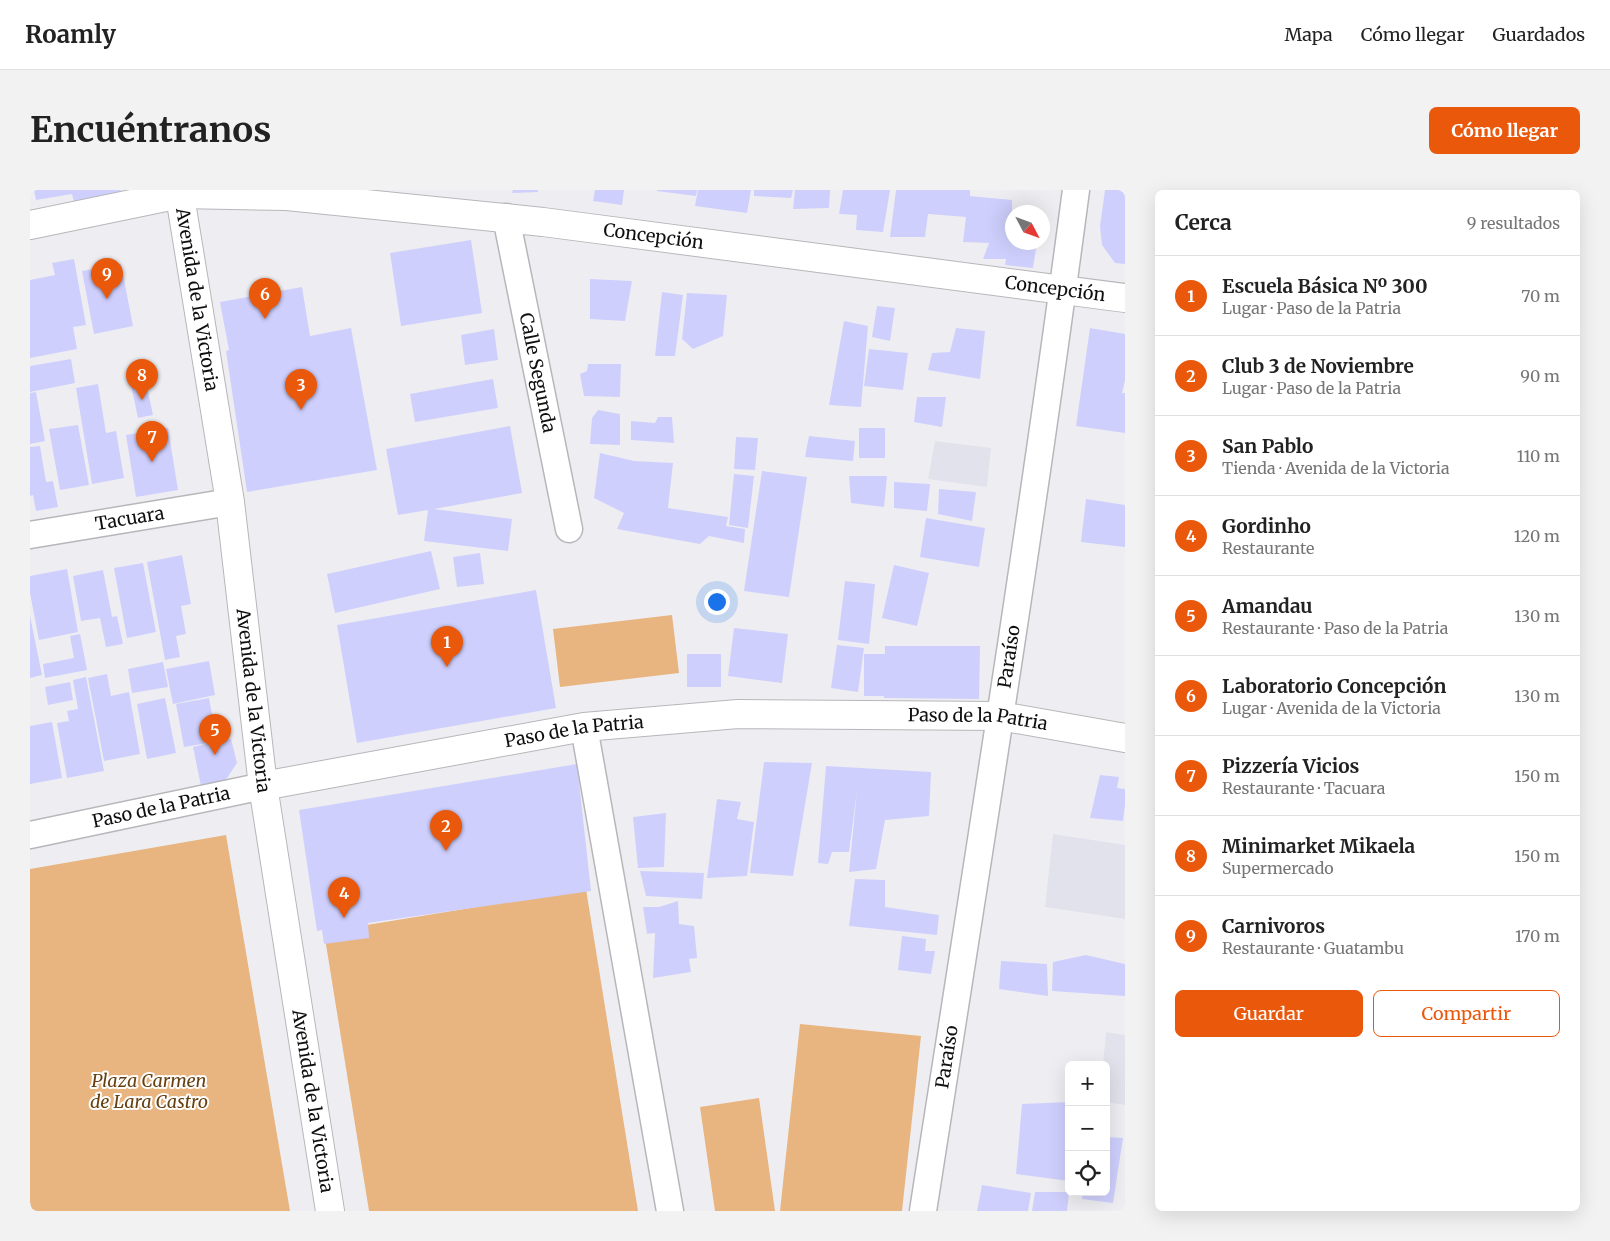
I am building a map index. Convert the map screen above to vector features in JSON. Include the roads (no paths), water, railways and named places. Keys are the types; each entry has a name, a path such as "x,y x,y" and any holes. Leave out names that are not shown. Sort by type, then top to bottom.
{"street":[{"name":"Paraíso","path":"923,1211 1000,716 1076,190"},
{"name":"Concepción","path":"30,225 179,192 288,193 506,217 1125,298"},
{"name":"Avenida de la Victoria","path":"179,192 230,502 263,786 330,1211"},
{"name":"Calle Segunda","path":"506,217 569,529"},
{"name":"Tacuara","path":"30,535 230,502"},
{"name":"Paso de la Patria","path":"30,835 263,786 584,728 738,714 1000,716 1125,738"},
{"path":"584,728 670,1211"}],"place":[{"name":"Carnivoros","path":"107,299"},
{"name":"Laboratorio Concepción","path":"265,319"},
{"name":"Minimarket Mikaela","path":"142,400"},
{"name":"San Pablo","path":"301,410"},
{"name":"Pizzería Vicios","path":"152,462"},
{"name":"Escuela Básica Nº 300","path":"447,667"},
{"name":"Amandau","path":"215,755"},
{"name":"Club 3 de Noviembre","path":"446,851"},
{"name":"Gordinho","path":"344,918"}],"park label":[{"name":"Plaza Carmen de Lara Castro","path":"149,1091"}]}
